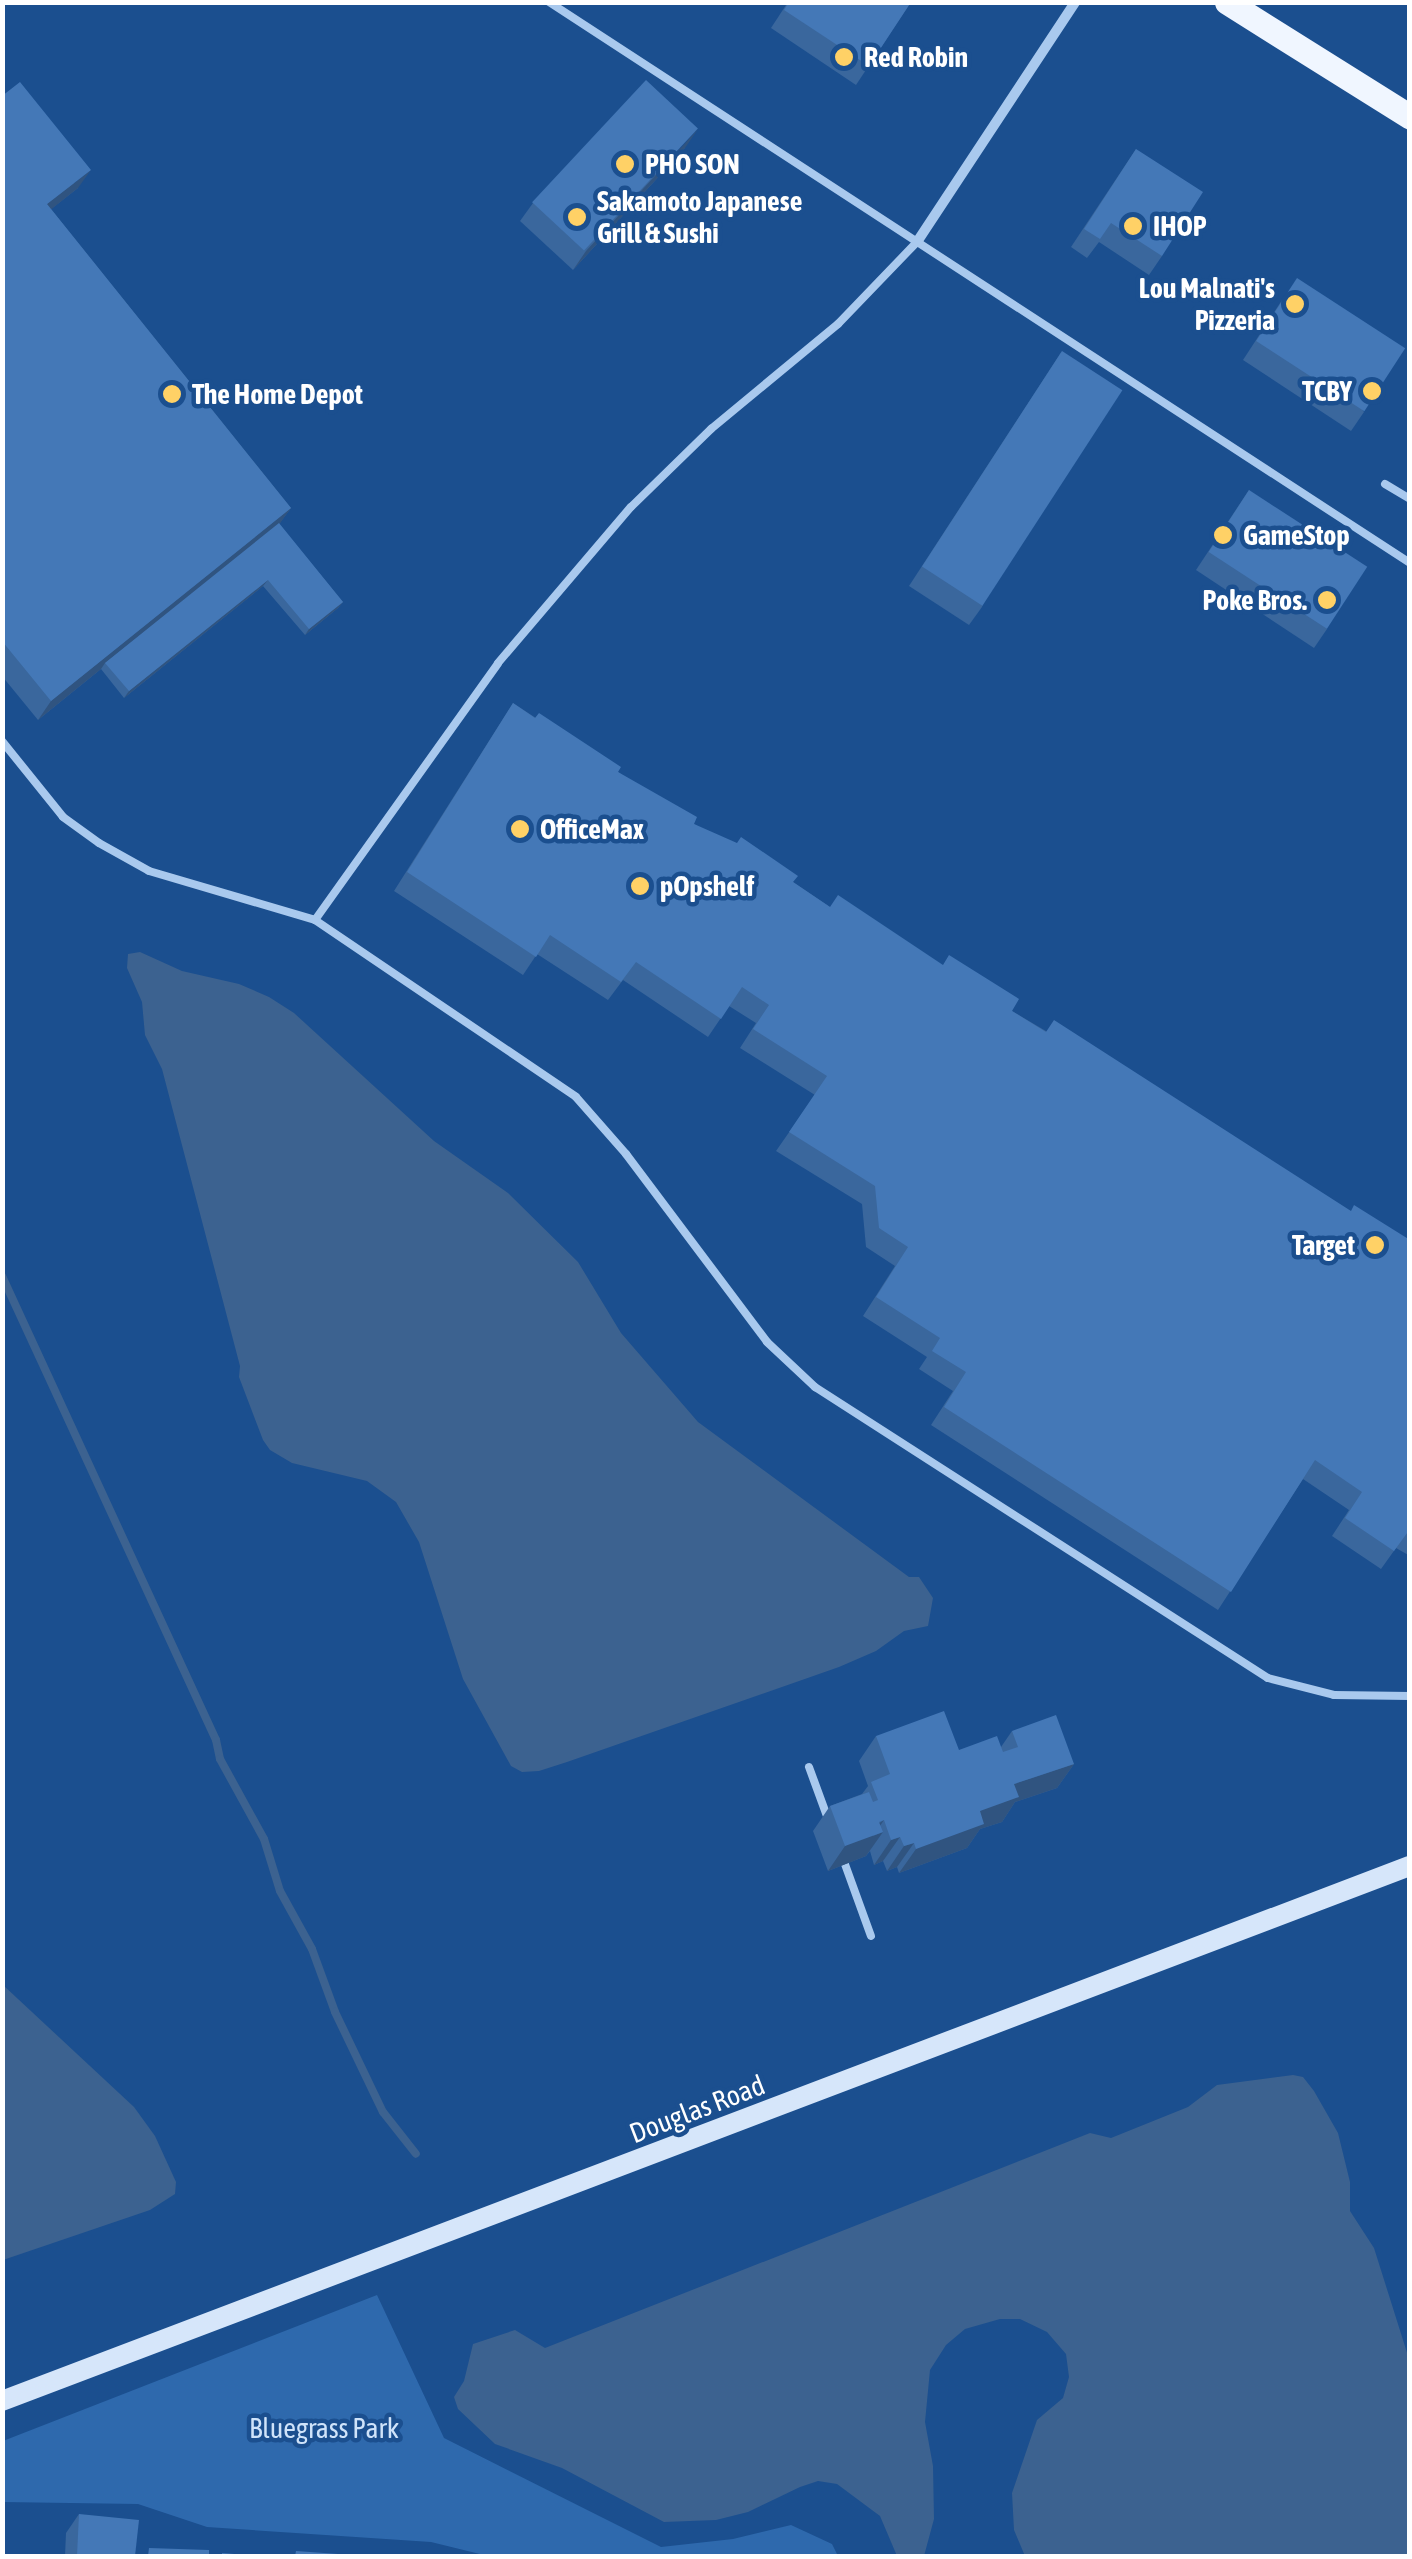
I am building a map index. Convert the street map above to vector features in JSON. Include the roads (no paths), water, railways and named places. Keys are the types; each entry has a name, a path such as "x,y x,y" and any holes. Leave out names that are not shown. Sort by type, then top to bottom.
{"main road":[{"path":"1227,2 1410,117"}],"street":[{"path":"917,242 1074,2"},
{"name":"Douglas Road","path":"2,2401 1410,1866"}],"lane":[{"path":"549,2 1410,563"},
{"path":"315,920 498,663 631,507 711,429 838,324 917,242"},
{"path":"1386,484 1410,499"},
{"path":"2,741 63,817 100,843 149,870 315,920 576,1097 636,1168 767,1342 816,1387 1268,1678 1334,1694 1410,1696"},
{"path":"809,1767 834,1834"},
{"path":"840,1852 872,1936"}],"waterway":[{"path":"2,1276 216,1740 220,1759 264,1839 280,1891 312,1949 335,2012 383,2112 416,2154"}],"place":[{"name":"Red Robin","path":"844,57"},
{"name":"PHO SON","path":"625,164"},
{"name":"Sakamoto Japanese Grill & Sushi","path":"577,217"},
{"name":"IHOP","path":"1133,226"},
{"name":"Lou Malnati's Pizzeria","path":"1295,304"},
{"name":"TCBY","path":"1372,391"},
{"name":"The Home Depot","path":"172,394"},
{"name":"GameStop","path":"1223,535"},
{"name":"Poke Bros.","path":"1327,600"},
{"name":"OfficeMax","path":"520,829"},
{"name":"pOpshelf","path":"640,886"},
{"name":"Target","path":"1375,1245"}],"park label":[{"name":"Bluegrass Park","path":"324,2428"}]}
